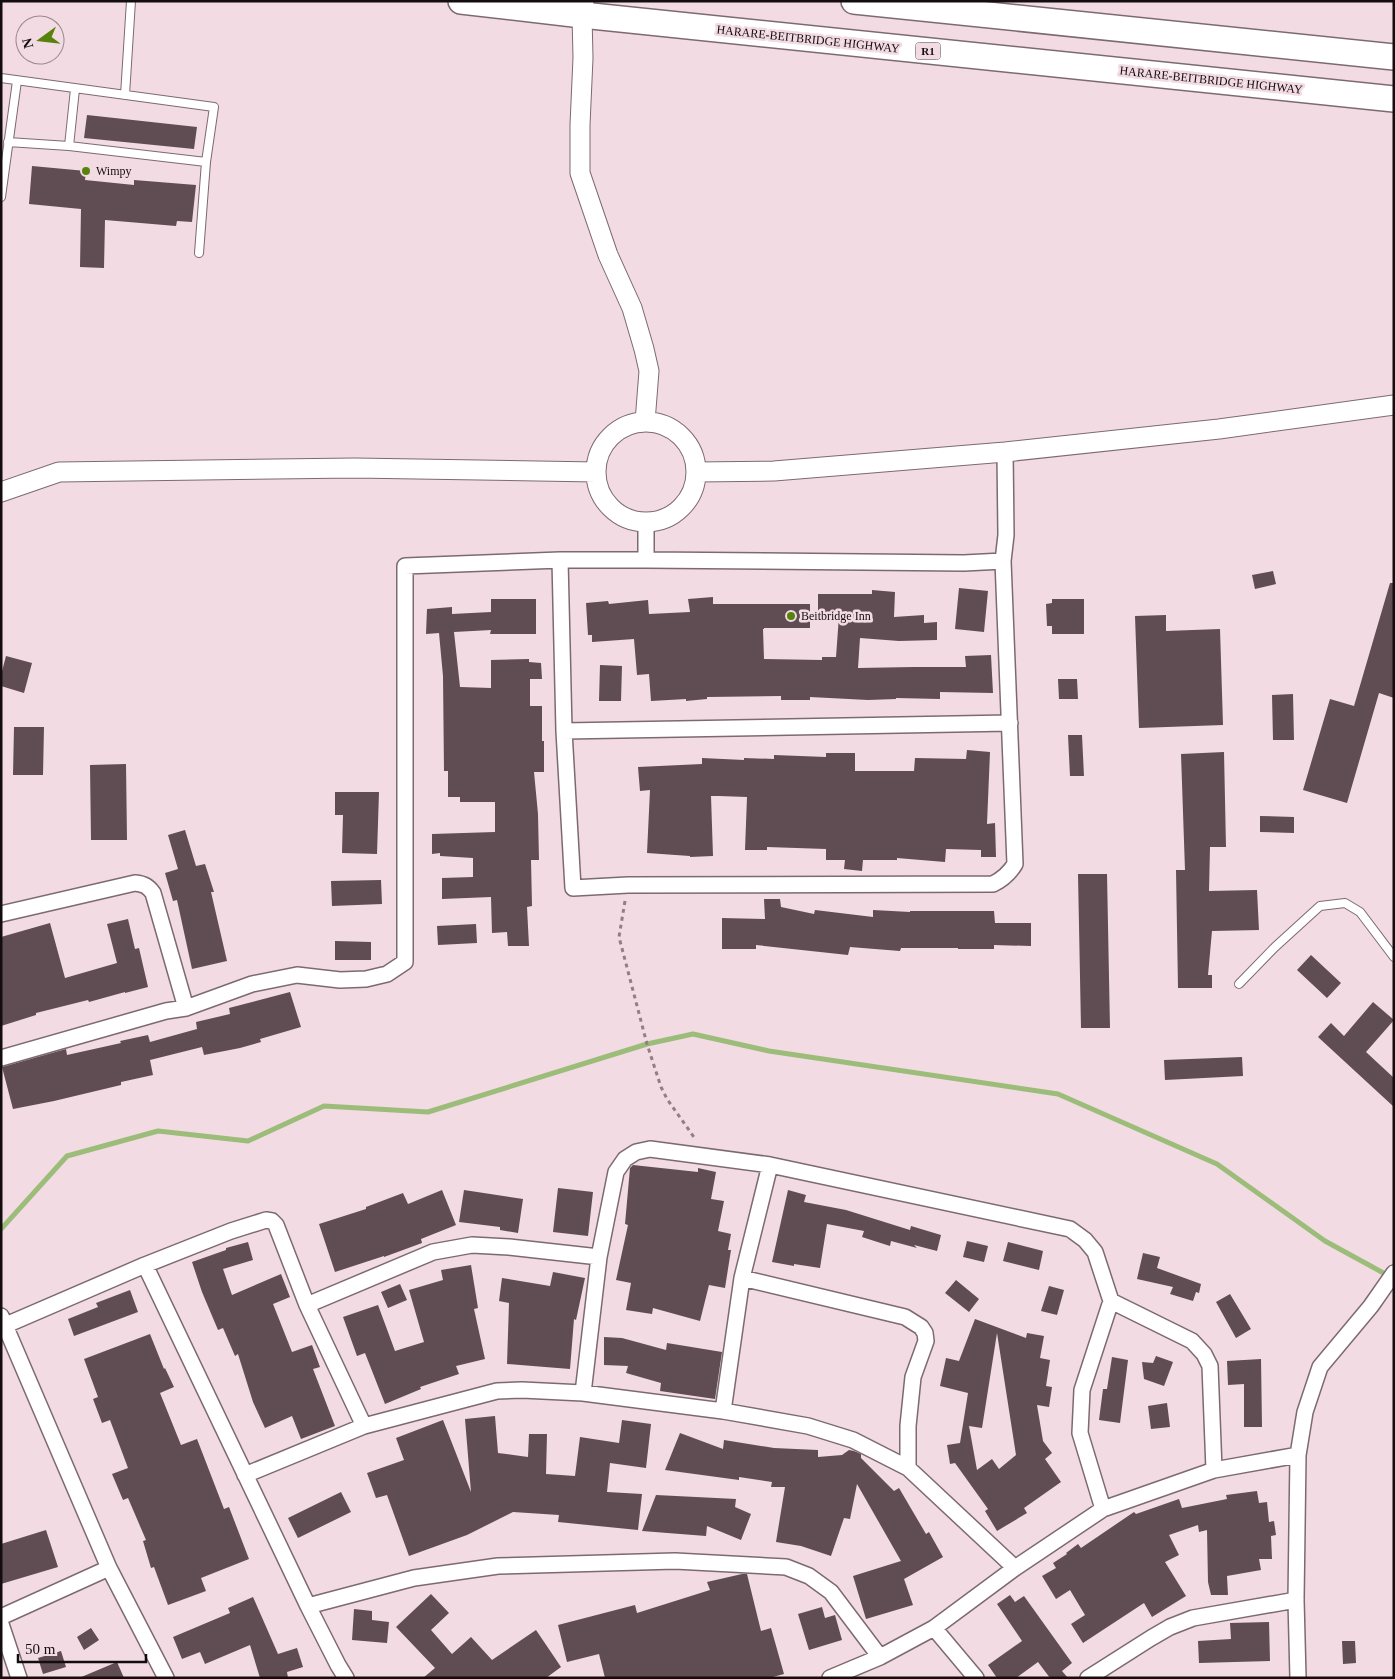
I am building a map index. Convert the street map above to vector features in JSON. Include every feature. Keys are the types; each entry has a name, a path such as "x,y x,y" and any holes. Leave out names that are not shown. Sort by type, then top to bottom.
{"highway":[{"name":"HARARE-BEITBRIDGE HIGHWAY","path":"462,1 583,8 1394,99"},
{"path":"854,1 1394,57"}],"street":[{"path":"583,8 580,173 608,256 632,308 644,350 649,371 646,422"},
{"path":"696,472 774,471 1005,452 1219,429 1394,405"},
{"path":"646,422 667,426 677,432 691,450 696,472 691,494 677,511 657,521 646,522 635,521 615,511 601,494 596,472 600,450 606,441 624,427 646,422"},
{"path":"560,560 564,731 573,888 628,884 992,884 1009,874 1015,864 1003,561 1006,535 1005,452"},
{"path":"1,492 59,472 355,468 596,472"},
{"path":"646,522 646,560"},
{"path":"1,1058 166,1011 186,1008 252,984 296,975 340,980 366,979 387,974 405,962 405,566 560,560 964,563 1003,561"},
{"path":"564,731 1010,723"},
{"path":"1,914 135,883 143,884 150,888 153,894 186,1008"},
{"path":"584,1393 599,1257 616,1172 624,1159 636,1152 650,1150 770,1165 1070,1229 1085,1240 1095,1252 1111,1301 1082,1390 1080,1433 1103,1509"},
{"path":"723,1411 742,1278 770,1165"},
{"path":"166,1678 109,1568 4,1321 231,1231 266,1220 272,1221 276,1225 307,1305 364,1426"},
{"path":"307,1305 433,1252 472,1245 599,1257"},
{"path":"145,1265 308,1606 346,1678"},
{"path":"1298,1678 1296,1600 1298,1455 1305,1412 1320,1367 1371,1306 1394,1273"},
{"path":"742,1278 905,1317 921,1327 925,1333 926,1341 913,1377 908,1426 908,1468"},
{"path":"1111,1301 1192,1341 1204,1354 1210,1366 1214,1470"},
{"path":"245,1475 364,1426 497,1392 522,1390 584,1393 723,1411 808,1426 853,1440 908,1468 1015,1568"},
{"path":"837,1676 880,1657 934,1628 1015,1568 1103,1509 1214,1470 1298,1455"},
{"path":"308,1606 414,1578 498,1566 675,1561 786,1567 809,1576 830,1592 880,1657"},
{"path":"1,1617 109,1568"},
{"path":"1088,1678 1150,1638 1170,1627 1193,1618 1296,1600"},
{"path":"1,1624 19,1678"},
{"path":"934,1628 976,1678"}],"lane":[{"path":"125,95 131,1"},
{"path":"1,78 214,107 206,162 199,253"},
{"path":"1,198 17,81"},
{"path":"69,146 75,89"},
{"path":"8,142 69,146 206,162"},
{"path":"1239,984 1275,947 1320,906 1345,903 1360,912 1394,957"}],"path":[{"path":"628,884 619,937 647,1044 661,1087 708,1157"}],"building":[{"path":"87,115 197,127 194,149 84,138"},
{"path":"32,166 86,171 85,180 134,185 134,180 196,185 192,222 177,221 176,226 105,220 104,268 80,267 81,209 29,204"},
{"path":"1273,571 1276,584 1255,589 1252,575"},
{"path":"1390,583 1394,583 1394,698 1379,693 1347,803 1303,790 1330,699 1354,706"},
{"path":"959,588 988,591 984,632 955,629"},
{"path":"872,590 895,592 894,617 924,615 924,623 937,622 937,640 899,641 860,638 858,668 966,667 965,656 991,655 993,693 940,692 940,699 896,698 868,700 810,697 810,700 781,700 781,696 707,697 707,699 686,701 686,699 651,701 649,674 637,675 634,639 592,642 592,635 588,635 586,603 608,601 609,604 648,600 649,614 690,612 688,599 713,597 713,604 810,604 810,628 763,629 764,659 822,660 822,657 836,657 839,616 818,616 818,594 872,594"},
{"path":"491,599 536,599 536,634 490,634 491,630 454,632 460,687 491,688 491,660 529,659 529,662 541,663 542,679 530,679 530,706 542,706 544,772 534,772 538,814 539,860 531,860 532,906 527,907 529,946 508,946 507,932 492,933 491,897 442,899 442,878 473,877 473,858 440,856 440,853 432,854 432,834 495,832 495,802 460,802 460,797 448,797 448,771 444,771 443,676 439,633 426,634 427,609 452,607 452,614 491,612"},
{"path":"1052,599 1084,599 1084,634 1052,634 1052,626 1047,626 1046,604 1052,603"},
{"path":"1166,615 1166,631 1220,629 1223,725 1139,728 1135,616"},
{"path":"6,656 32,663 24,693 1,686 1,675"},
{"path":"600,665 622,666 621,701 599,701"},
{"path":"1058,679 1077,679 1078,699 1059,699"},
{"path":"1293,694 1294,740 1273,740 1272,695"},
{"path":"14,727 44,727 43,775 13,775"},
{"path":"1068,735 1082,735 1084,776 1070,776"},
{"path":"967,750 990,752 987,824 995,823 996,857 981,857 981,850 946,849 945,862 897,858 897,860 863,860 862,871 844,869 845,860 826,860 826,849 767,847 767,850 745,850 747,797 719,796 711,796 713,856 690,857 647,853 650,790 640,791 638,767 702,764 702,758 744,760 744,758 774,759 774,755 826,757 826,753 855,753 855,771 914,771 915,758 966,759"},
{"path":"1224,752 1226,847 1210,847 1209,891 1257,890 1259,930 1212,931 1208,975 1212,975 1212,988 1178,988 1176,870 1185,870 1181,754"},
{"path":"126,764 127,840 91,840 90,765"},
{"path":"335,792 379,792 377,854 342,853 343,815 335,815"},
{"path":"1260,816 1294,817 1294,833 1260,832"},
{"path":"185,830 196,866 205,864 214,892 211,892 227,961 192,969 177,900 173,901 165,873 178,869 168,835"},
{"path":"1078,874 1107,874 1110,1028 1081,1028"},
{"path":"381,880 382,904 332,906 331,881"},
{"path":"764,899 780,899 781,907 814,914 815,910 873,917 873,910 910,912 994,911 995,923 1031,923 1031,946 994,945 994,949 901,948 900,951 850,947 848,955 756,945 756,949 722,949 722,918 765,919"},
{"path":"128,919 135,949 139,948 148,987 36,1013 36,1015 1,1026 1,937 50,923 65,978 117,963 107,924"},
{"path":"476,924 477,943 438,945 437,926"},
{"path":"335,941 371,942 371,960 335,960"},
{"path":"1311,955 1341,983 1327,998 1297,970"},
{"path":"290,992 301,1027 260,1039 261,1042 240,1048 204,1055 202,1047 150,1060 153,1075 121,1082 121,1085 13,1109 2,1067 66,1049 67,1055 148,1035 150,1042 197,1029 196,1022 230,1014 229,1008"},
{"path":"1373,1002 1394,1020 1366,1052 1394,1078 1394,1107 1318,1037 1331,1023 1344,1036"},
{"path":"1242,1057 1243,1076 1165,1080 1164,1060"},
{"path":"633,1165 698,1172 698,1168 716,1172 711,1199 724,1201 718,1231 731,1234 728,1250 731,1250 725,1288 709,1285 700,1321 653,1308 652,1314 626,1310 631,1283 616,1280 628,1225 625,1224 630,1168"},
{"path":"558,1188 593,1192 588,1236 553,1232"},
{"path":"442,1190 456,1225 421,1239 422,1243 335,1272 319,1224 366,1209 366,1207 403,1193 408,1204"},
{"path":"464,1190 523,1199 518,1233 500,1230 500,1227 459,1222"},
{"path":"788,1190 806,1195 804,1202 846,1210 910,1230 911,1226 941,1235 937,1251 891,1241 890,1246 862,1237 864,1231 827,1224 820,1268 772,1262"},
{"path":"967,1241 988,1246 984,1262 963,1257"},
{"path":"248,1242 253,1260 223,1269 232,1295 281,1274 290,1297 273,1304 292,1352 312,1345 320,1367 313,1369 335,1426 301,1439 292,1416 265,1428 253,1402 238,1354 235,1356 223,1328 218,1330 192,1262 226,1250 226,1248"},
{"path":"1008,1242 1043,1251 1039,1270 1003,1261"},
{"path":"1143,1253 1160,1257 1157,1268 1201,1284 1199,1293 1196,1292 1193,1301 1170,1294 1173,1287 1137,1279"},
{"path":"471,1265 478,1308 474,1309 485,1359 456,1366 459,1374 420,1387 421,1389 385,1404 365,1353 357,1356 343,1317 378,1305 395,1351 424,1342 409,1290 443,1280 441,1270"},
{"path":"553,1272 585,1278 576,1320 574,1319 570,1369 507,1364 509,1303 499,1301 502,1278 550,1286"},
{"path":"956,1280 979,1299 969,1312 945,1293"},
{"path":"400,1284 407,1300 388,1308 381,1292"},
{"path":"1049,1286 1064,1290 1057,1315 1041,1311"},
{"path":"130,1290 138,1312 74,1336 68,1319 98,1307 96,1303"},
{"path":"1230,1294 1251,1329 1236,1338 1216,1302"},
{"path":"975,1319 1026,1338 1027,1333 1044,1336 1040,1358 1050,1360 1046,1386 1052,1387 1049,1407 1037,1405 1043,1441 1052,1453 1045,1459 1061,1482 1024,1508 1027,1513 997,1531 985,1511 988,1509 955,1463 950,1464 947,1445 960,1443 968,1393 940,1386 946,1358 959,1361","holes":["997,1333 1016,1455 999,1469 992,1459 977,1470 969,1426 982,1428"]},
{"path":"150,1334 164,1369 174,1387 160,1393 181,1445 197,1439 224,1509 229,1507 249,1559 201,1578 206,1591 168,1605 154,1567 151,1568 143,1541 146,1540 128,1498 123,1500 112,1474 128,1468 110,1420 102,1423 93,1399 98,1397 84,1359"},
{"path":"604,1337 622,1338 666,1350 667,1343 722,1352 715,1399 660,1391 661,1383 626,1373 628,1366 604,1365"},
{"path":"1156,1356 1173,1362 1164,1386 1144,1379 1142,1362 1153,1363"},
{"path":"1112,1357 1128,1360 1120,1423 1099,1420 1103,1389 1107,1389"},
{"path":"1261,1359 1262,1427 1244,1427 1244,1384 1228,1385 1227,1361"},
{"path":"1167,1403 1170,1427 1151,1429 1148,1406"},
{"path":"495,1416 498,1453 528,1457 529,1434 547,1434 546,1474 575,1476 580,1437 619,1443 622,1420 651,1424 646,1468 610,1463 607,1492 642,1494 638,1530 558,1522 559,1515 513,1512 467,1535 409,1556 387,1495 376,1498 367,1473 404,1460 396,1438 443,1420 471,1492 465,1419"},
{"path":"680,1433 723,1449 724,1440 774,1448 818,1450 818,1457 842,1455 849,1450 861,1454 861,1458 894,1491 899,1488 926,1534 929,1532 943,1557 904,1579 913,1605 866,1619 853,1576 901,1561 857,1484 850,1519 844,1518 831,1556 801,1546 776,1542 785,1487 771,1487 772,1482 739,1477 739,1480 665,1470"},
{"path":"1257,1491 1259,1503 1267,1502 1269,1522 1274,1521 1276,1535 1271,1536 1272,1559 1259,1559 1261,1570 1227,1576 1228,1595 1211,1595 1208,1582 1207,1530 1199,1532 1198,1525 1169,1535 1179,1555 1165,1562 1186,1596 1152,1617 1144,1603 1083,1643 1071,1624 1085,1615 1070,1590 1056,1599 1042,1576 1056,1568 1053,1563 1078,1544 1081,1548 1134,1512 1136,1514 1179,1499 1182,1508 1227,1499 1226,1495"},
{"path":"341,1492 351,1512 298,1538 288,1518"},
{"path":"656,1495 736,1499 735,1507 751,1514 741,1540 707,1526 706,1536 642,1531"},
{"path":"46,1530 58,1567 1,1584 1,1544"},
{"path":"747,1574 761,1631 771,1628 784,1674 769,1678 605,1678 599,1654 567,1662 558,1625 635,1605 637,1613 710,1590 707,1582"},
{"path":"431,1594 449,1613 431,1630 452,1654 471,1637 492,1660 536,1630 561,1667 546,1678 423,1678 435,1668 396,1627"},
{"path":"1010,1595 1015,1602 1024,1596 1072,1663 1062,1671 1068,1678 1050,1678 1038,1662 1016,1678 997,1678 988,1665 1022,1641 997,1604"},
{"path":"253,1597 278,1654 297,1648 303,1667 287,1672 288,1678 260,1678 250,1645 205,1664 200,1652 182,1659 173,1637 230,1613 228,1608"},
{"path":"822,1607 825,1618 835,1615 842,1640 809,1650 798,1614"},
{"path":"354,1609 372,1611 372,1620 389,1622 387,1643 352,1640"},
{"path":"1269,1622 1270,1661 1199,1663 1198,1641 1231,1639 1230,1623"},
{"path":"91,1628 99,1640 84,1650 77,1637"},
{"path":"1342,1641 1355,1641 1356,1663 1343,1664"},
{"path":"61,1651 66,1667 43,1674 38,1658"},
{"path":"117,1662 124,1678 79,1678"}],"waterway":[{"path":"1,1229 67,1156 158,1131 248,1141 324,1106 428,1112 647,1044 693,1034 769,1051 1058,1094 1217,1164 1325,1241 1389,1276"}],"place":[{"name":"Wimpy","path":"86,171"},
{"name":"Beitbridge Inn","path":"791,616"}]}
